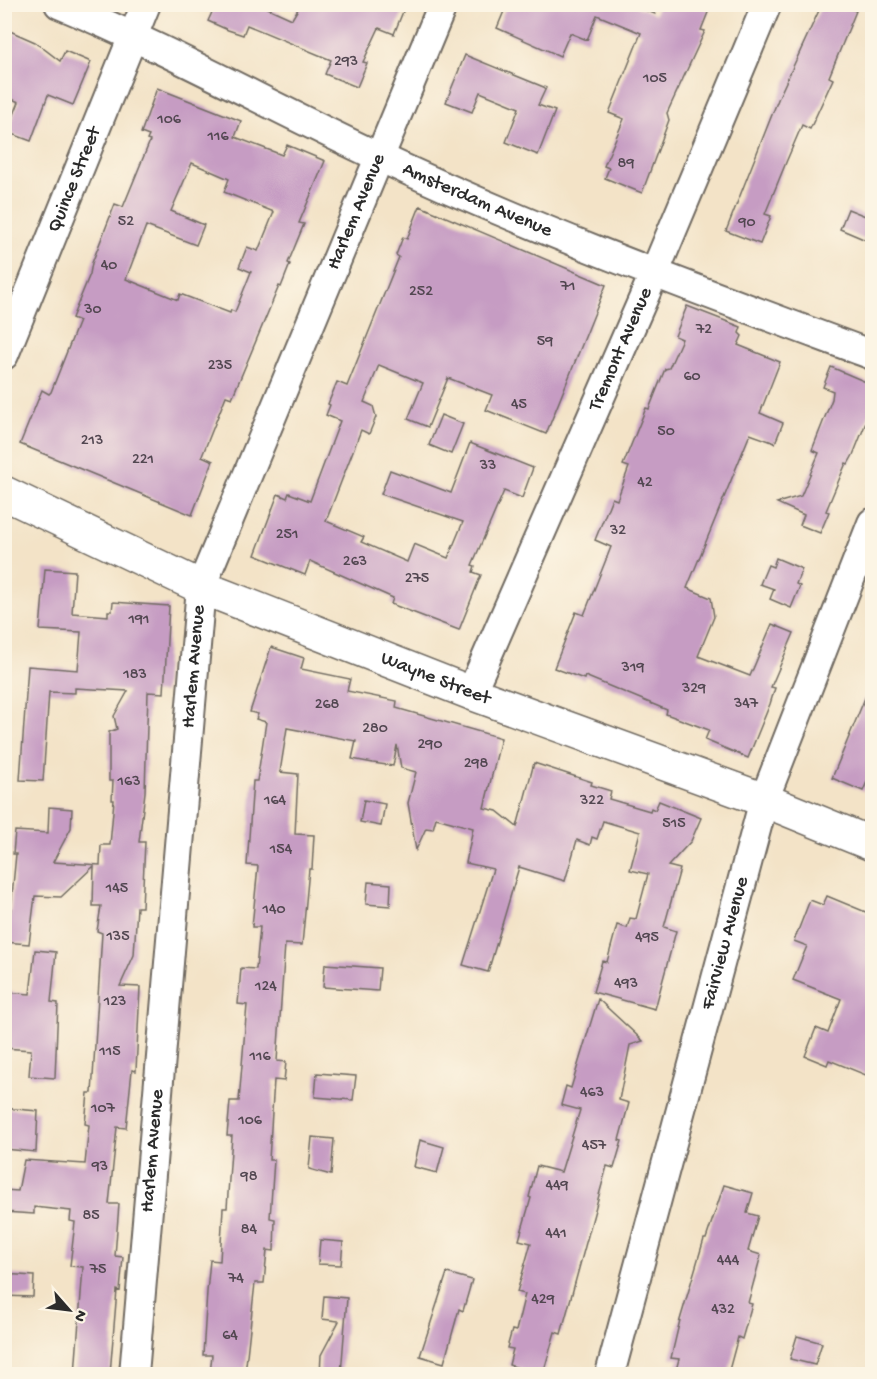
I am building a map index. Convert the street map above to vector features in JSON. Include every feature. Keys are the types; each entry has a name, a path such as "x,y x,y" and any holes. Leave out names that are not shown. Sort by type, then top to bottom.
{"street":[{"name":"Amsterdam Avenue","path":"59,4 134,35 378,157 654,274 873,355"},
{"name":"Quince Street","path":"4,355 146,4"},
{"name":"Harlem Avenue","path":"134,1374 201,586 443,4"},
{"name":"Tremont Avenue","path":"471,693 654,274 766,4"},
{"name":"Wayne Street","path":"4,493 201,586 471,693 764,800 873,844"},
{"name":"Fairview Avenue","path":"609,1374 764,800 873,523"}],"building":[{"path":"200,4 259,4 292,19 301,4 406,4 394,34 379,28 363,62 367,63 357,87 325,74 331,60 247,25 243,35 228,30 208,21 213,10"},
{"path":"507,4 631,4 655,14 659,4 694,4 709,10 701,30 705,31 667,113 669,120 642,193 605,178 609,168 604,166 624,119 609,113 641,33 597,15 587,40 570,33 560,56 497,28"},
{"path":"822,4 839,4 856,11 829,77 833,79 810,129 802,125 787,160 765,214 771,216 760,244 726,231 779,97"},
{"path":"10,31 35,42 60,61 65,51 91,62 73,105 48,95 31,141 7,132 19,102 4,96 4,43"},
{"path":"465,55 546,88 538,105 555,111 538,155 506,142 519,108 480,92 472,112 446,102"},
{"path":"157,88 241,121 235,137 282,155 287,145 325,161 299,223 304,224 281,287 279,286 232,398 226,396 202,456 213,461 192,515 20,444 42,390 49,394 51,392 79,321 72,318 115,204 123,207 150,141 147,140 149,136 141,133","holes":["192,163 229,179 224,192 274,212 258,251 247,247 239,267 251,272 235,312 231,310 230,313 180,294 178,300 126,279 146,226 196,245 204,225 171,211"]},
{"path":"420,206 606,285 546,434 486,410 492,395 448,378 428,427 408,419 423,383 379,365 364,402 373,406 376,417 369,434 361,430 326,521 364,537 361,542 407,562 414,544 448,558 463,522 381,494 390,470 451,493 470,443 533,468 522,498 504,491 472,565 475,566 473,572 481,575 459,630 391,604 393,598 310,561 305,575 255,555 278,494 287,498 289,493 310,501 340,421 326,415 330,405 328,404 337,382 347,386 399,257 396,255 403,237 407,239"},
{"path":"848,209 873,219 873,243 840,229"},
{"path":"687,306 741,327 739,333 742,336 738,345 780,362 760,413 783,423 775,443 750,434 687,588 711,598 714,617 698,656 750,676 772,624 794,633 771,687 775,688 770,704 748,758 705,740 709,730 666,714 667,710 585,676 584,679 554,668 576,612 584,615 611,547 595,540 612,498 617,500 629,467 623,465 646,408 649,409 665,369 669,368 682,339 675,336"},
{"path":"831,367 873,385 873,405 853,455 848,464 846,463 826,511 829,512 820,533 800,525 804,515 777,503 801,496 819,453 812,450 832,399 833,391 823,387"},
{"path":"441,415 463,424 451,454 429,445"},
{"path":"776,558 802,569 796,584 800,586 791,608 770,599 774,589 760,584 768,565 773,567"},
{"path":"45,569 75,571 72,613 108,616 108,611 112,611 113,602 169,606 164,693 148,692 145,792 139,842 145,842 142,907 137,907 134,955 120,986 140,987 136,1071 132,1070 126,1128 117,1127 109,1204 119,1204 115,1256 123,1257 120,1291 117,1290 110,1374 75,1374 83,1267 70,1266 75,1222 70,1221 71,1211 34,1207 34,1214 4,1212 4,1190 18,1191 24,1160 85,1164 89,1125 85,1124 88,1093 92,1093 102,933 97,931 101,906 93,906 94,866 61,897 35,896 29,944 4,942 4,917 10,917 16,854 13,854 15,831 48,833 49,807 72,809 71,828 53,862 100,865 101,845 110,845 114,800 112,800 113,781 109,781 109,732 117,729 114,716 128,691 75,688 75,693 49,692 43,781 20,780 28,666 78,670 81,632 40,630"},
{"path":"271,647 304,658 301,669 350,679 347,691 397,701 396,708 501,738 484,808 497,811 517,827 534,763 592,782 591,785 611,791 609,799 650,811 651,808 655,810 659,801 701,818 691,841 668,866 680,869 664,927 676,931 655,1009 593,992 602,961 607,962 617,925 627,928 630,918 636,919 648,874 630,870 640,832 603,821 597,839 592,837 590,845 577,840 565,881 519,867 488,972 463,965 493,869 466,863 473,828 436,818 433,829 426,828 416,850 408,803 416,772 401,768 397,745 393,766 373,763 352,759 356,741 287,728 280,772 298,774 295,834 314,835 302,945 285,944 277,1061 286,1062 284,1081 274,1080 269,1160 274,1160 270,1218 275,1219 274,1251 267,1250 264,1283 255,1283 245,1374 210,1374 212,1355 203,1355 207,1292 210,1260 220,1261 223,1208 227,1208 232,1136 227,1136 230,1101 239,1101 247,1005 238,1004 241,968 256,969 260,927 252,927 258,866 247,865 253,781 257,781 266,722 256,719 258,714 250,712"},
{"path":"872,681 873,768 863,791 832,778"},
{"path":"364,800 385,804 381,826 360,822"},
{"path":"368,882 391,884 390,906 366,904"},
{"path":"827,896 873,915 873,1078 829,1060 827,1065 805,1056 816,1028 828,1033 841,999 793,980 807,946 794,941 810,900 823,905"},
{"path":"35,950 56,952 51,1002 58,1003 55,1078 29,1076 31,1050 4,1048 4,992 30,994"},
{"path":"325,964 380,968 378,991 323,987"},
{"path":"598,999 643,1041 630,1045 619,1100 629,1103 619,1140 622,1141 614,1168 607,1166 561,1334 555,1332 543,1374 520,1374 522,1369 509,1365 513,1349 507,1348 512,1330 516,1331 525,1294 517,1292 531,1243 519,1240 537,1166 561,1172 580,1110 561,1105 566,1086 571,1088"},
{"path":"317,1073 356,1076 353,1100 315,1097"},
{"path":"4,1108 38,1111 36,1152 4,1149"},
{"path":"312,1137 334,1139 331,1175 309,1169"},
{"path":"420,1140 444,1147 437,1173 414,1167"},
{"path":"724,1185 753,1193 747,1213 758,1216 748,1251 761,1255 748,1303 752,1304 742,1339 738,1337 728,1374 675,1374 679,1359 671,1358 680,1320 704,1239 706,1239"},
{"path":"320,1240 343,1242 341,1265 318,1264"},
{"path":"447,1273 472,1280 463,1311 459,1309 444,1363 420,1356"},
{"path":"4,1274 34,1276 33,1297 4,1296"},
{"path":"324,1296 347,1298 341,1374 320,1374 321,1355 339,1321 322,1319"},
{"path":"797,1336 822,1343 815,1365 790,1359"}]}
